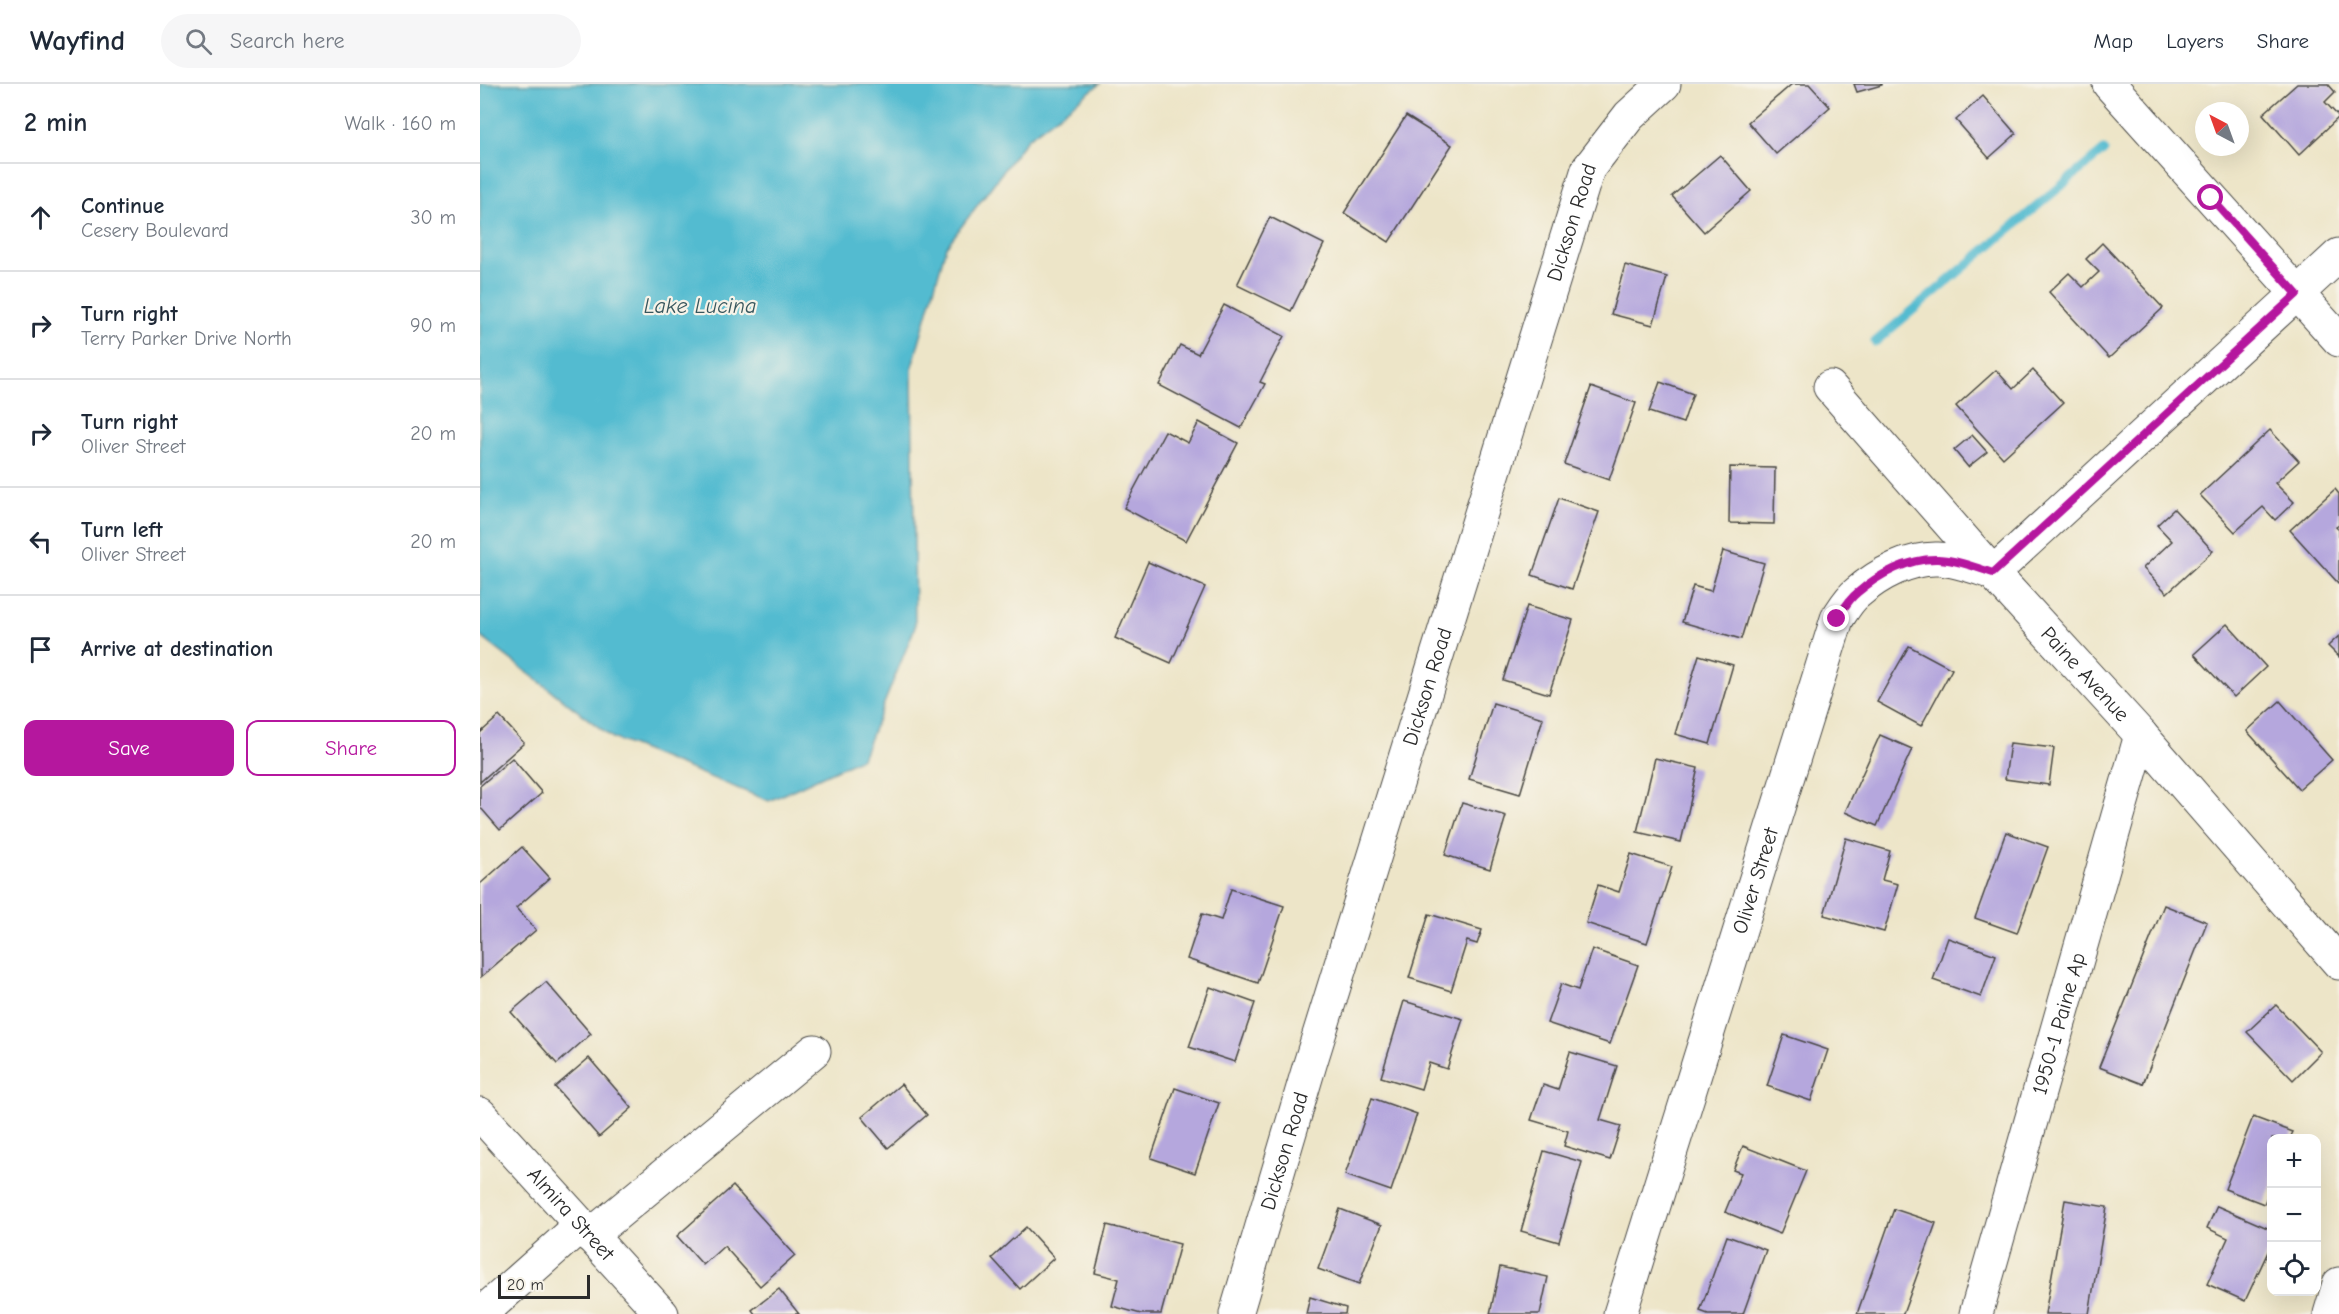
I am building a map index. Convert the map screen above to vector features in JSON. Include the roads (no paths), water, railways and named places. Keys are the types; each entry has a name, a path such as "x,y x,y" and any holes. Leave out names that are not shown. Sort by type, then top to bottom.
{"street":[{"name":"Dickson Road","path":"1236,1314 1310,1064 1588,169 1629,116 1664,84"},
{"path":"2109,84 2339,340"},
{"path":"1993,573 2339,255"},
{"name":"Paine Avenue","path":"1830,387 1993,573 2140,735 2339,963"},
{"name":"Oliver Street","path":"1620,1314 1837,619 1856,594 1882,575 1911,562 1937,559 1959,562 1993,573"},
{"name":"1950-1 Paine Ap","path":"1976,1314 2140,735"},
{"path":"481,1314 814,1051"},
{"name":"Almira Street","path":"480,1114 662,1314"},
{"path":"2330,1314 2339,1284"}],"water":[{"name":"Lake Lucina","path":"480,84 1100,84 1027,139 946,247 912,367 915,627 862,758 769,801 613,738 480,636"}],"waterway":[{"path":"1875,342 2104,150"}]}
